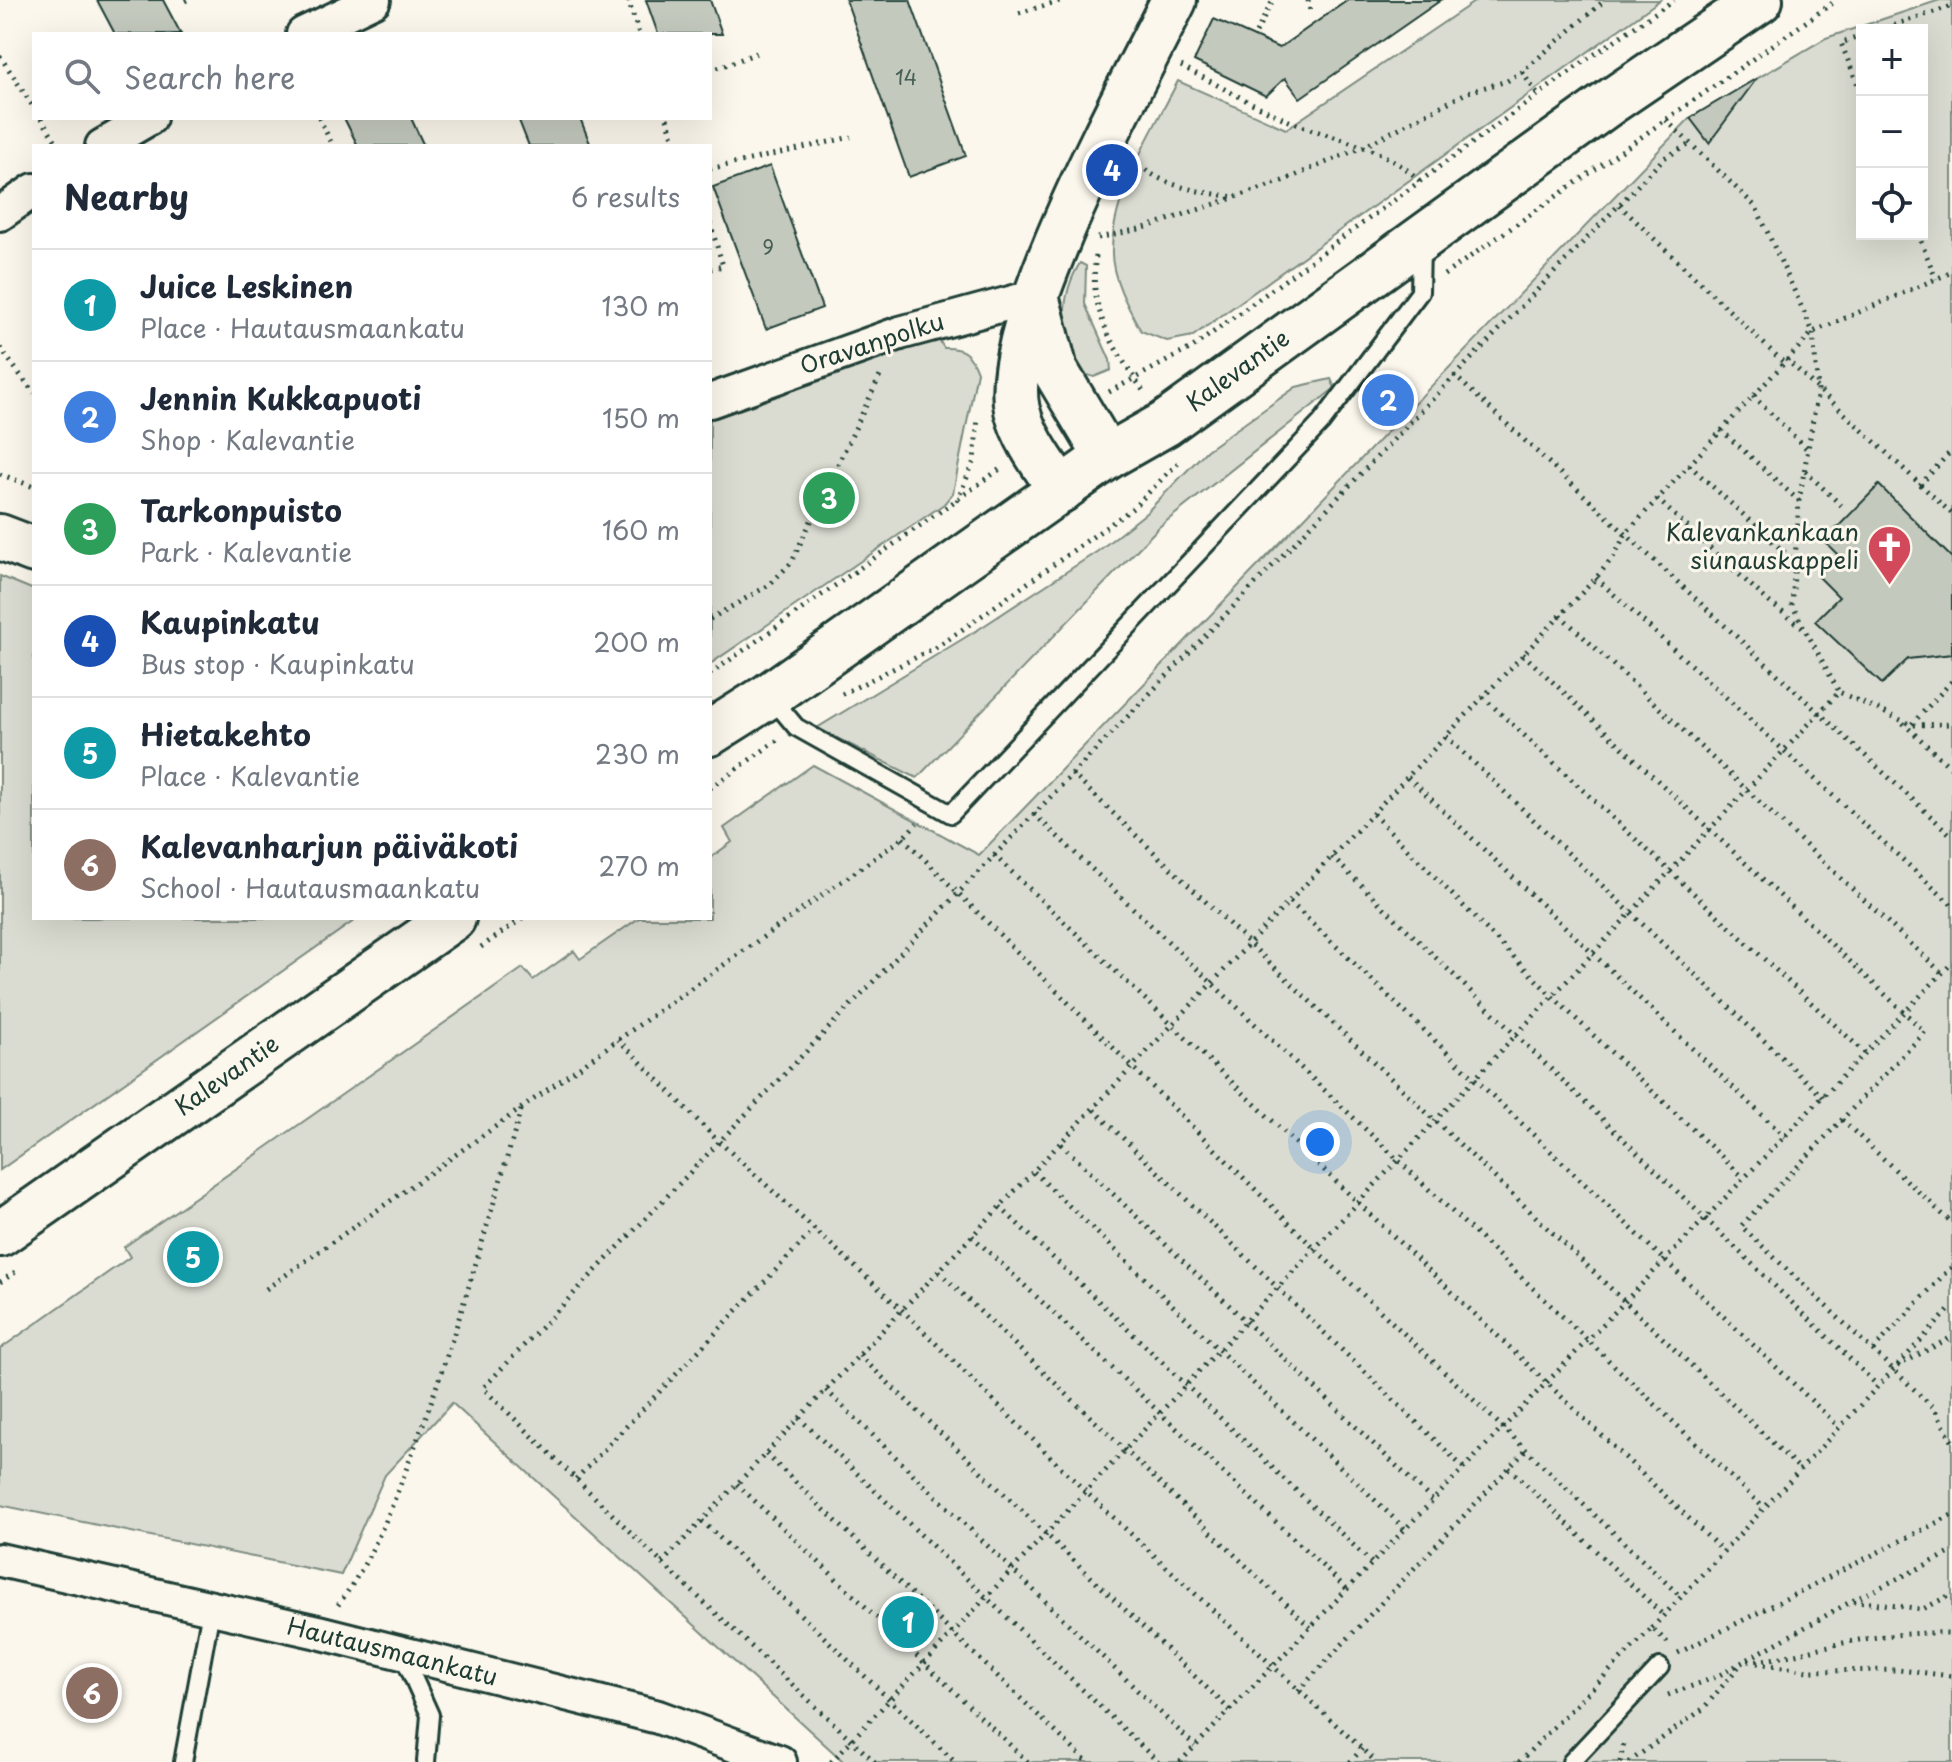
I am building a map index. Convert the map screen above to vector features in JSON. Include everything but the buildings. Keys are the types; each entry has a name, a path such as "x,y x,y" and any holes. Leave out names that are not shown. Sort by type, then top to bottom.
{"main road":[{"path":"1061,490 1032,445 1017,410 1015,378 1036,296 1058,243 1128,146 1174,0"},
{"name":"Kalevantie","path":"712,732 783,711 1061,490 1107,457 1165,424 1421,237 1760,0"},
{"path":"1036,296 1055,370 1107,457"},
{"path":"0,537 32,549"},
{"name":"Kalevantie","path":"0,1234 450,920"}],"street":[{"path":"307,32 374,0"},
{"path":"105,144 147,120"},
{"path":"0,214 32,191"},
{"name":"Oravanpolku","path":"712,400 900,333 1036,296"},
{"name":"Hautausmaankatu","path":"0,1560 318,1632 658,1717 780,1762"}],"lane":[{"path":"783,711 951,814 1321,423 1420,292 1421,237"},
{"path":"183,1762 211,1610"},
{"path":"403,1655 430,1715 426,1762"},
{"path":"1571,1762 1660,1667"}],"path":[{"path":"628,0 638,32"},
{"path":"1019,13 1063,0"},
{"path":"1256,33 1273,0"},
{"path":"1308,0 1310,11"},
{"path":"1058,243 1144,228 1236,197 1365,146 1468,92 1522,72 1605,0"},
{"path":"1077,411 1133,377 1193,347 1538,95 1674,0"},
{"path":"1420,292 1837,0"},
{"path":"1897,24 1952,6"},
{"path":"1856,38 1841,43 1856,80"},
{"path":"712,70 762,51"},
{"path":"1174,77 1186,53"},
{"path":"0,56 32,105"},
{"path":"1180,66 1288,121 1365,146 1403,164 1421,182"},
{"path":"1522,72 1538,95"},
{"path":"42,120 58,144"},
{"path":"320,120 332,144"},
{"path":"668,120 675,144"},
{"path":"1666,120 1756,207 1813,332 1818,391 1799,501 1792,605 1839,692 1912,725 1952,724"},
{"path":"712,169 851,137"},
{"path":"875,1762 662,1563 483,1388 1664,158 1692,143"},
{"path":"1128,146 1129,173"},
{"path":"1128,146 1154,176 1198,191 1236,197"},
{"path":"1619,205 1952,514"},
{"path":"1107,225 1094,271 1101,323 1133,377"},
{"path":"712,230 723,266 712,269"},
{"path":"1920,240 1936,279"},
{"path":"662,1563 1596,578 1614,556 1626,533 1785,360 1813,332 1952,272"},
{"path":"0,348 32,390"},
{"path":"1454,375 1952,836"},
{"path":"712,618 769,585 791,563 874,390"},
{"path":"1753,396 1808,450"},
{"path":"1721,430 1799,501"},
{"path":"712,673 1032,445"},
{"path":"1920,485 1952,450"},
{"path":"712,785 783,711 841,695 939,646 1133,508 1186,455"},
{"path":"1689,465 1794,561"},
{"path":"1804,470 1845,509"},
{"path":"0,474 32,486"},
{"path":"1657,499 1769,602 1806,630"},
{"path":"1596,578 1952,905"},
{"path":"1560,615 1942,973"},
{"path":"1523,654 1925,1032 1741,1226 1934,1408 1952,1441"},
{"path":"1912,725 1952,681"},
{"path":"831,1762 1839,692"},
{"path":"1483,697 1865,1053"},
{"path":"1900,719 1952,769"},
{"path":"1446,736 1823,1097"},
{"path":"1072,774 1800,1469"},
{"path":"1408,777 1785,1137"},
{"path":"266,1289 903,838 933,803"},
{"path":"1034,814 1764,1508"},
{"path":"1373,814 1553,997 1744,1178"},
{"path":"903,838 1315,1249 1528,1448 1681,1597"},
{"path":"994,855 1723,1551"},
{"path":"1332,857 1877,1385"},
{"path":"1290,902 1839,1427"},
{"path":"1180,1762 1952,963"},
{"path":"618,1039 721,1143 902,1310 1087,1493 1376,1762"},
{"path":"318,1632 356,1582 384,1528 444,1367 522,1107"},
{"path":"1094,1110 1465,1469"},
{"path":"1842,1120 1952,1223"},
{"path":"1061,1144 1433,1501"},
{"path":"1034,1172 1406,1530"},
{"path":"1000,1207 1373,1564"},
{"path":"576,1479 814,1230"},
{"path":"972,1236 1348,1590"},
{"path":"1873,1350 1952,1266"},
{"path":"939,1272 1311,1628"},
{"path":"1519,1762 1665,1617 1952,1307"},
{"path":"1892,1369 1952,1337"},
{"path":"859,1355 1231,1711"},
{"path":"826,1390 1195,1746"},
{"path":"799,1418 1158,1762"},
{"path":"1298,1691 1528,1448"},
{"path":"766,1454 1087,1762"},
{"path":"1509,1468 1665,1617"},
{"path":"737,1484 1028,1762"},
{"path":"1652,1628 1678,1653 1952,1515"},
{"path":"702,1521 955,1762"},
{"path":"1635,1694 1664,1696 1689,1690 1852,1601 1952,1552"},
{"path":"1852,1601 1923,1609 1952,1594"},
{"path":"1629,1762 1703,1709 1745,1661 1782,1660 1832,1645 1905,1632 1952,1633"},
{"path":"1745,1661 1807,1671 1899,1670 1952,1676"},
{"path":"1350,1762 1362,1749"}],"shaded area":[{"path":"1477,0 1660,0 1193,336 1167,341 1141,331 1114,271 1114,229 1126,185 1178,81 1286,129"},
{"path":"1940,0 1952,0 1952,1762 844,1762 452,1403 385,1475 341,1575 0,1505 0,1349 130,1257 124,1247 523,968 533,980 574,951 580,959 636,920 712,920 712,857 732,842 724,828 813,765 979,855 1690,118 1826,38 1856,28 1856,240 1928,240 1928,24 1868,24"},
{"path":"1080,263 1086,266 1085,304 1110,360 1111,370 1094,377 1071,370 1066,342 1068,289"},
{"path":"937,337 944,348 966,353 977,372 953,493 944,504 712,663 712,413"},
{"path":"1331,379 1335,388 1159,527 917,778 817,728 979,629 1098,551 1146,513 1207,450 1296,387"},
{"path":"0,576 32,589 32,920 355,920 0,1170"}],"place":[{"name":"Kaupinkatu","path":"1112,170"},
{"name":"Jennin Kukkapuoti","path":"1388,400"},
{"name":"Tarkonpuisto","path":"829,498"},
{"name":"Kalevankankaan siunauskappeli","path":"1890,586"},
{"name":"Hietakehto","path":"193,1257"},
{"name":"Juice Leskinen","path":"908,1622"},
{"name":"Kalevanharjun päiväkoti","path":"92,1693"}]}
